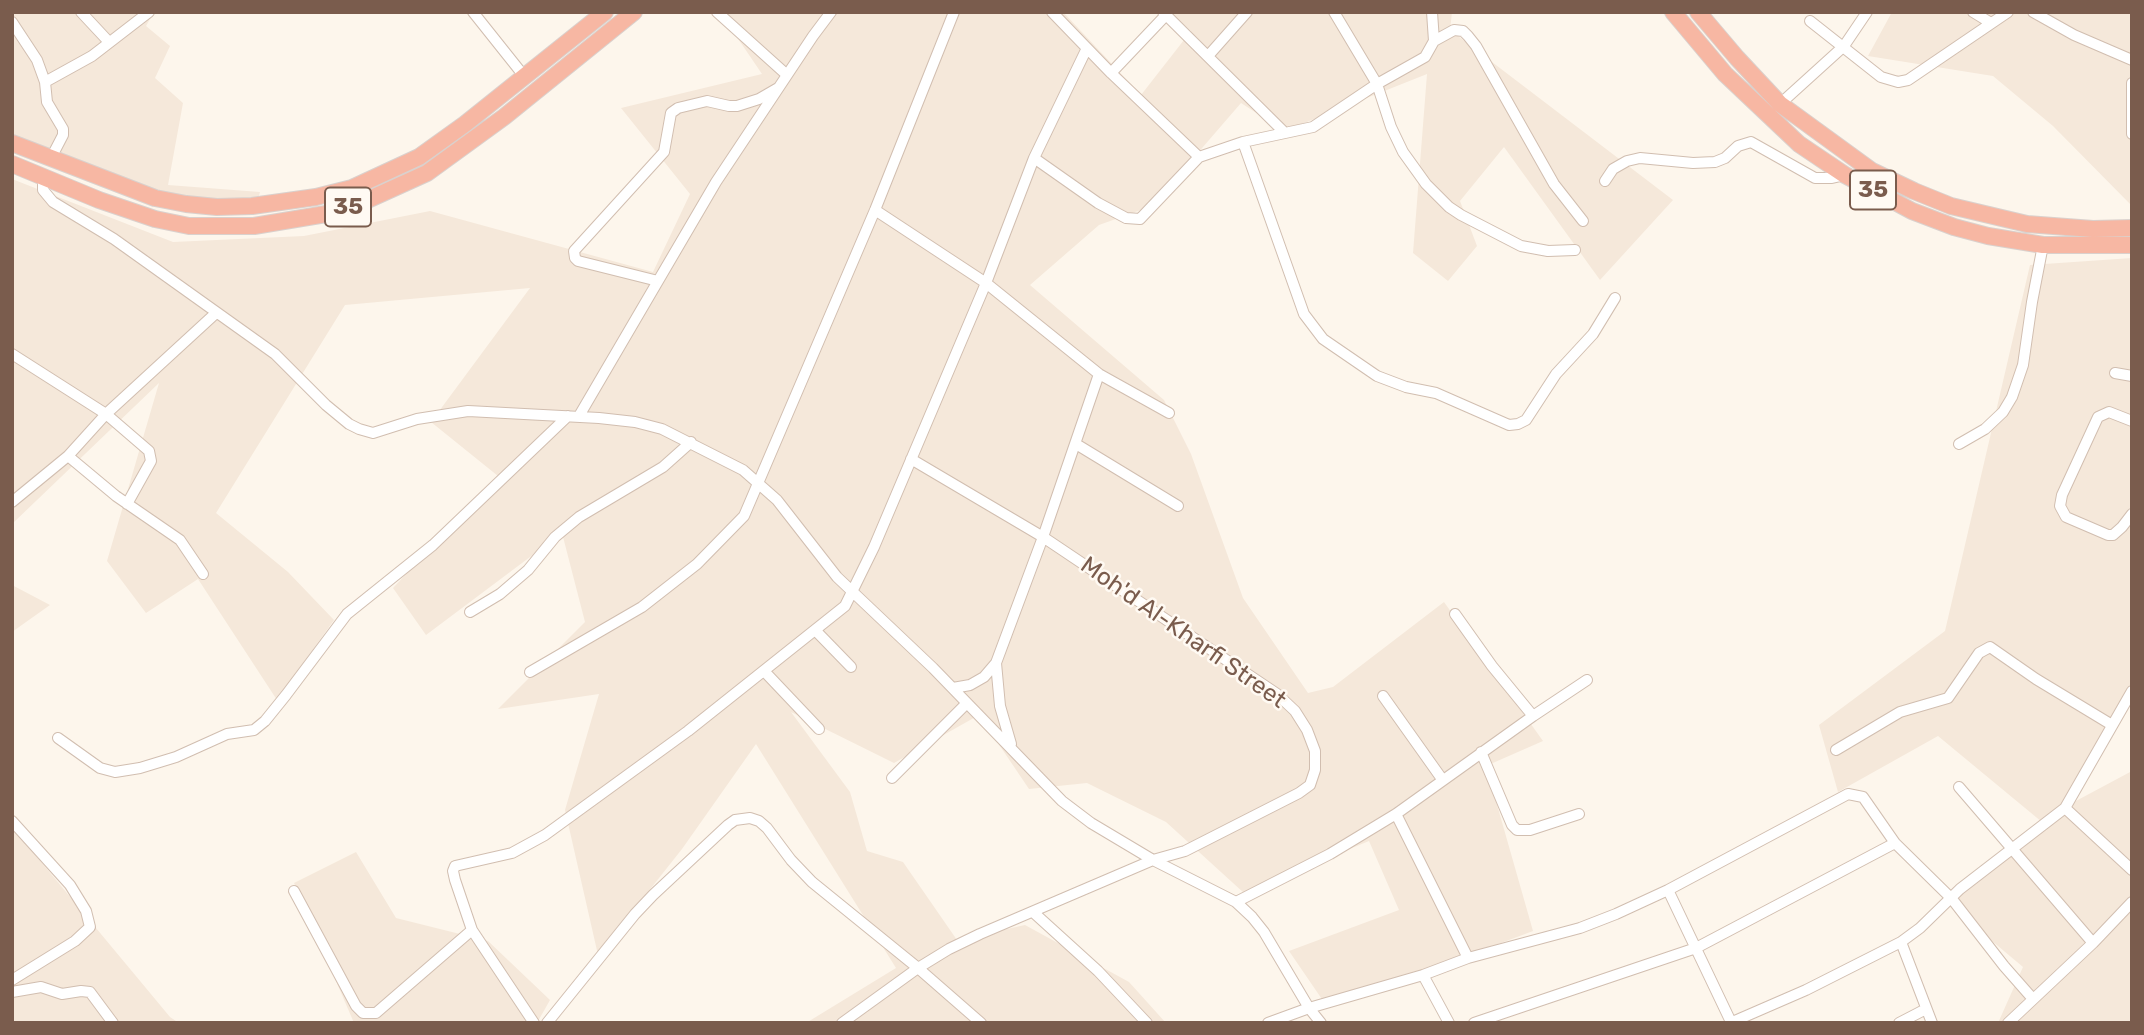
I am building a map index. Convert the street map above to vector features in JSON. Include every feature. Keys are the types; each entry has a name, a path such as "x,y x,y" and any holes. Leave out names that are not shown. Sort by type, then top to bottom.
{"highway":[{"name":"35","path":"12,143 50,160 155,198 186,204 252,206 316,197 352,188 419,157 465,124 605,12"},
{"name":"35","path":"12,164 155,219 189,226 254,226 326,214 363,202 427,173 504,117 634,12"},
{"name":"35","path":"1673,12 1725,74 1799,144 1845,175 1912,211 1988,236 2043,245 2132,245"},
{"name":"35","path":"1698,12 1780,104 1872,171 1951,206 2027,224 2093,229 2132,228"}],"street":[{"path":"81,12 110,42"},
{"path":"44,82 92,56 149,12"},
{"path":"473,12 524,76"},
{"path":"718,12 787,75"},
{"path":"58,738 100,768 115,772 164,761 212,740 254,730 265,721 347,614 433,545 574,416 716,183 831,12"},
{"path":"530,672 622,620 697,564 744,516 875,210 954,12"},
{"path":"1052,12 1199,157"},
{"path":"1208,56 1247,12"},
{"path":"1334,12 1377,84 1391,127 1403,152 1420,177 1449,206 1521,246 1548,251 1575,250"},
{"path":"1034,158 1086,196 1133,220 1145,216 1199,157 1244,142 1304,131 1425,57 1434,41 1432,12"},
{"path":"1780,104 1844,46 1867,12"},
{"path":"1973,12 1991,23"},
{"path":"1810,21 1881,77 1898,82 1908,80 2008,12"},
{"path":"2033,12 2074,35 2132,60"},
{"path":"1111,73 1164,14 1285,133"},
{"path":"12,22 37,60 47,102 63,130 50,160"},
{"path":"1434,41 1458,29 1468,36 1554,184 1583,221"},
{"path":"534,1023 472,930 455,880 455,866 512,853 537,840 647,761 817,631 845,606 853,593 986,283 1034,158 1087,48"},
{"path":"2132,83 2132,134"},
{"path":"658,281 579,261 575,258 574,251 664,152 671,113 678,108 707,101 729,107 737,106 759,99 780,86"},
{"path":"1244,142 1304,314 1323,339 1377,376 1406,387 1436,393 1509,425 1518,424 1526,421 1556,374 1593,334 1615,298"},
{"path":"1605,181 1613,169 1627,161 1640,158 1693,163 1715,162 1725,158 1738,146 1751,142 1815,178 1845,175"},
{"path":"43,177 43,190 52,202 105,234 275,354 326,405 359,429 373,433 417,419 468,411 574,416 650,426 691,442 743,470 760,483 784,509 837,577 953,688 1062,801 1091,823 1153,860 1236,902 1264,932 1309,1008 1321,1023"},
{"path":"875,210 986,283 1099,374 1169,414"},
{"path":"1959,444 1985,429 2003,412 2012,397 2023,365 2043,245"},
{"path":"13,501 68,456 106,414 216,313"},
{"path":"12,354 106,414 146,448 151,457 127,504"},
{"path":"2115,373 2132,376"},
{"path":"953,688 970,685 984,677 996,663 1099,374"},
{"path":"2132,421 2109,412 2098,417 2062,495 2060,506 2066,517 2108,535 2118,531 2132,514"},
{"path":"470,612 500,594 528,570 555,537 579,517 663,467 691,442"},
{"path":"1076,444 1178,506"},
{"path":"68,456 127,504 180,540 203,574"},
{"name":"Moh'd Al-Kharfi Street","path":"842,1023 918,968 981,934 1153,860 1185,851 1299,793 1310,785 1315,770 1315,751 1307,730 1295,711 1277,694 1043,537 911,459"},
{"path":"1455,614 1492,666 1533,716"},
{"path":"817,631 851,667"},
{"path":"1836,750 1900,712 1948,698 1979,653 1990,647 2036,679 2112,725"},
{"path":"996,663 1000,706 1013,749"},
{"path":"764,671 818,729"},
{"path":"1236,902 1330,853 1396,814 1442,779 1587,680"},
{"path":"1668,890 1731,1022 1806,990 1901,943 1960,889 2065,808 2132,691"},
{"path":"1383,696 1442,779"},
{"path":"892,778 967,703"},
{"path":"1481,752 1512,825 1517,830 1530,830 1579,814"},
{"path":"1959,786 2093,943"},
{"path":"1268,1023 1309,1008 1423,975 1468,958 1580,928 1668,890 1848,794 1863,797 1895,843 1952,899 2033,999"},
{"path":"2065,808 2132,870"},
{"path":"1396,814 1468,958"},
{"path":"547,1023 653,895 728,825 742,818 760,821 812,882 981,1023"},
{"path":"12,821 70,885 89,918 90,927 88,931 12,980"},
{"path":"12,842 23,834"},
{"path":"1474,1023 1696,947 1895,843"},
{"path":"294,891 356,1006 367,1015 376,1013 472,930"},
{"path":"2008,1023 2093,943 2132,902"},
{"path":"1033,912 1098,971 1147,1023"},
{"path":"1901,943 1932,1023"},
{"path":"1423,975 1449,1023"},
{"path":"12,992 46,987 62,994 90,992 113,1023"},
{"path":"1899,1023 1926,1009"}],"shaded area":[{"path":"12,12 154,12 146,26 170,46 155,78 183,103 168,185 260,192 254,213 144,198 12,139"},
{"path":"729,12 1063,12 1141,95 1191,31 1169,12 1452,12 1450,30 1673,200 1600,280 1504,147 1460,201 1477,246 1448,281 1413,253 1427,74 1284,131 1241,103 1152,206 1099,225 1030,285 1164,400 1191,454 1243,598 1308,693 1333,687 1444,602 1543,741 1486,766 1533,931 1328,1008 1289,951 1399,910 1369,841 1244,893 1166,822 1087,783 1029,789 979,715 894,763 791,712 850,792 867,851 903,862 957,940 1025,925 1129,982 1166,1023 806,1023 896,968 756,744 682,849 598,955 565,810 599,694 498,709 585,622 562,533 426,635 393,588 498,476 431,422 530,288 345,305 216,513 288,572 334,620 277,700 198,579 146,613 107,561 159,383 12,524 12,179 173,242 304,236 430,211 653,272 690,194 621,108 762,74 724,18"},
{"path":"1892,12 2132,12 2132,206 2053,126 1993,76 1868,56"},
{"path":"2132,258 2132,681 2074,802 2132,771 2132,1023 1998,1023 2023,967 1948,904 2048,827 1938,736 1838,792 1819,725 1945,631 2030,265"},
{"path":"12,585 50,605 12,632"},
{"path":"12,827 170,1017 179,1023 12,1023"},
{"path":"356,852 396,918 488,941 550,1000 537,1023 354,1023 294,883"}]}
